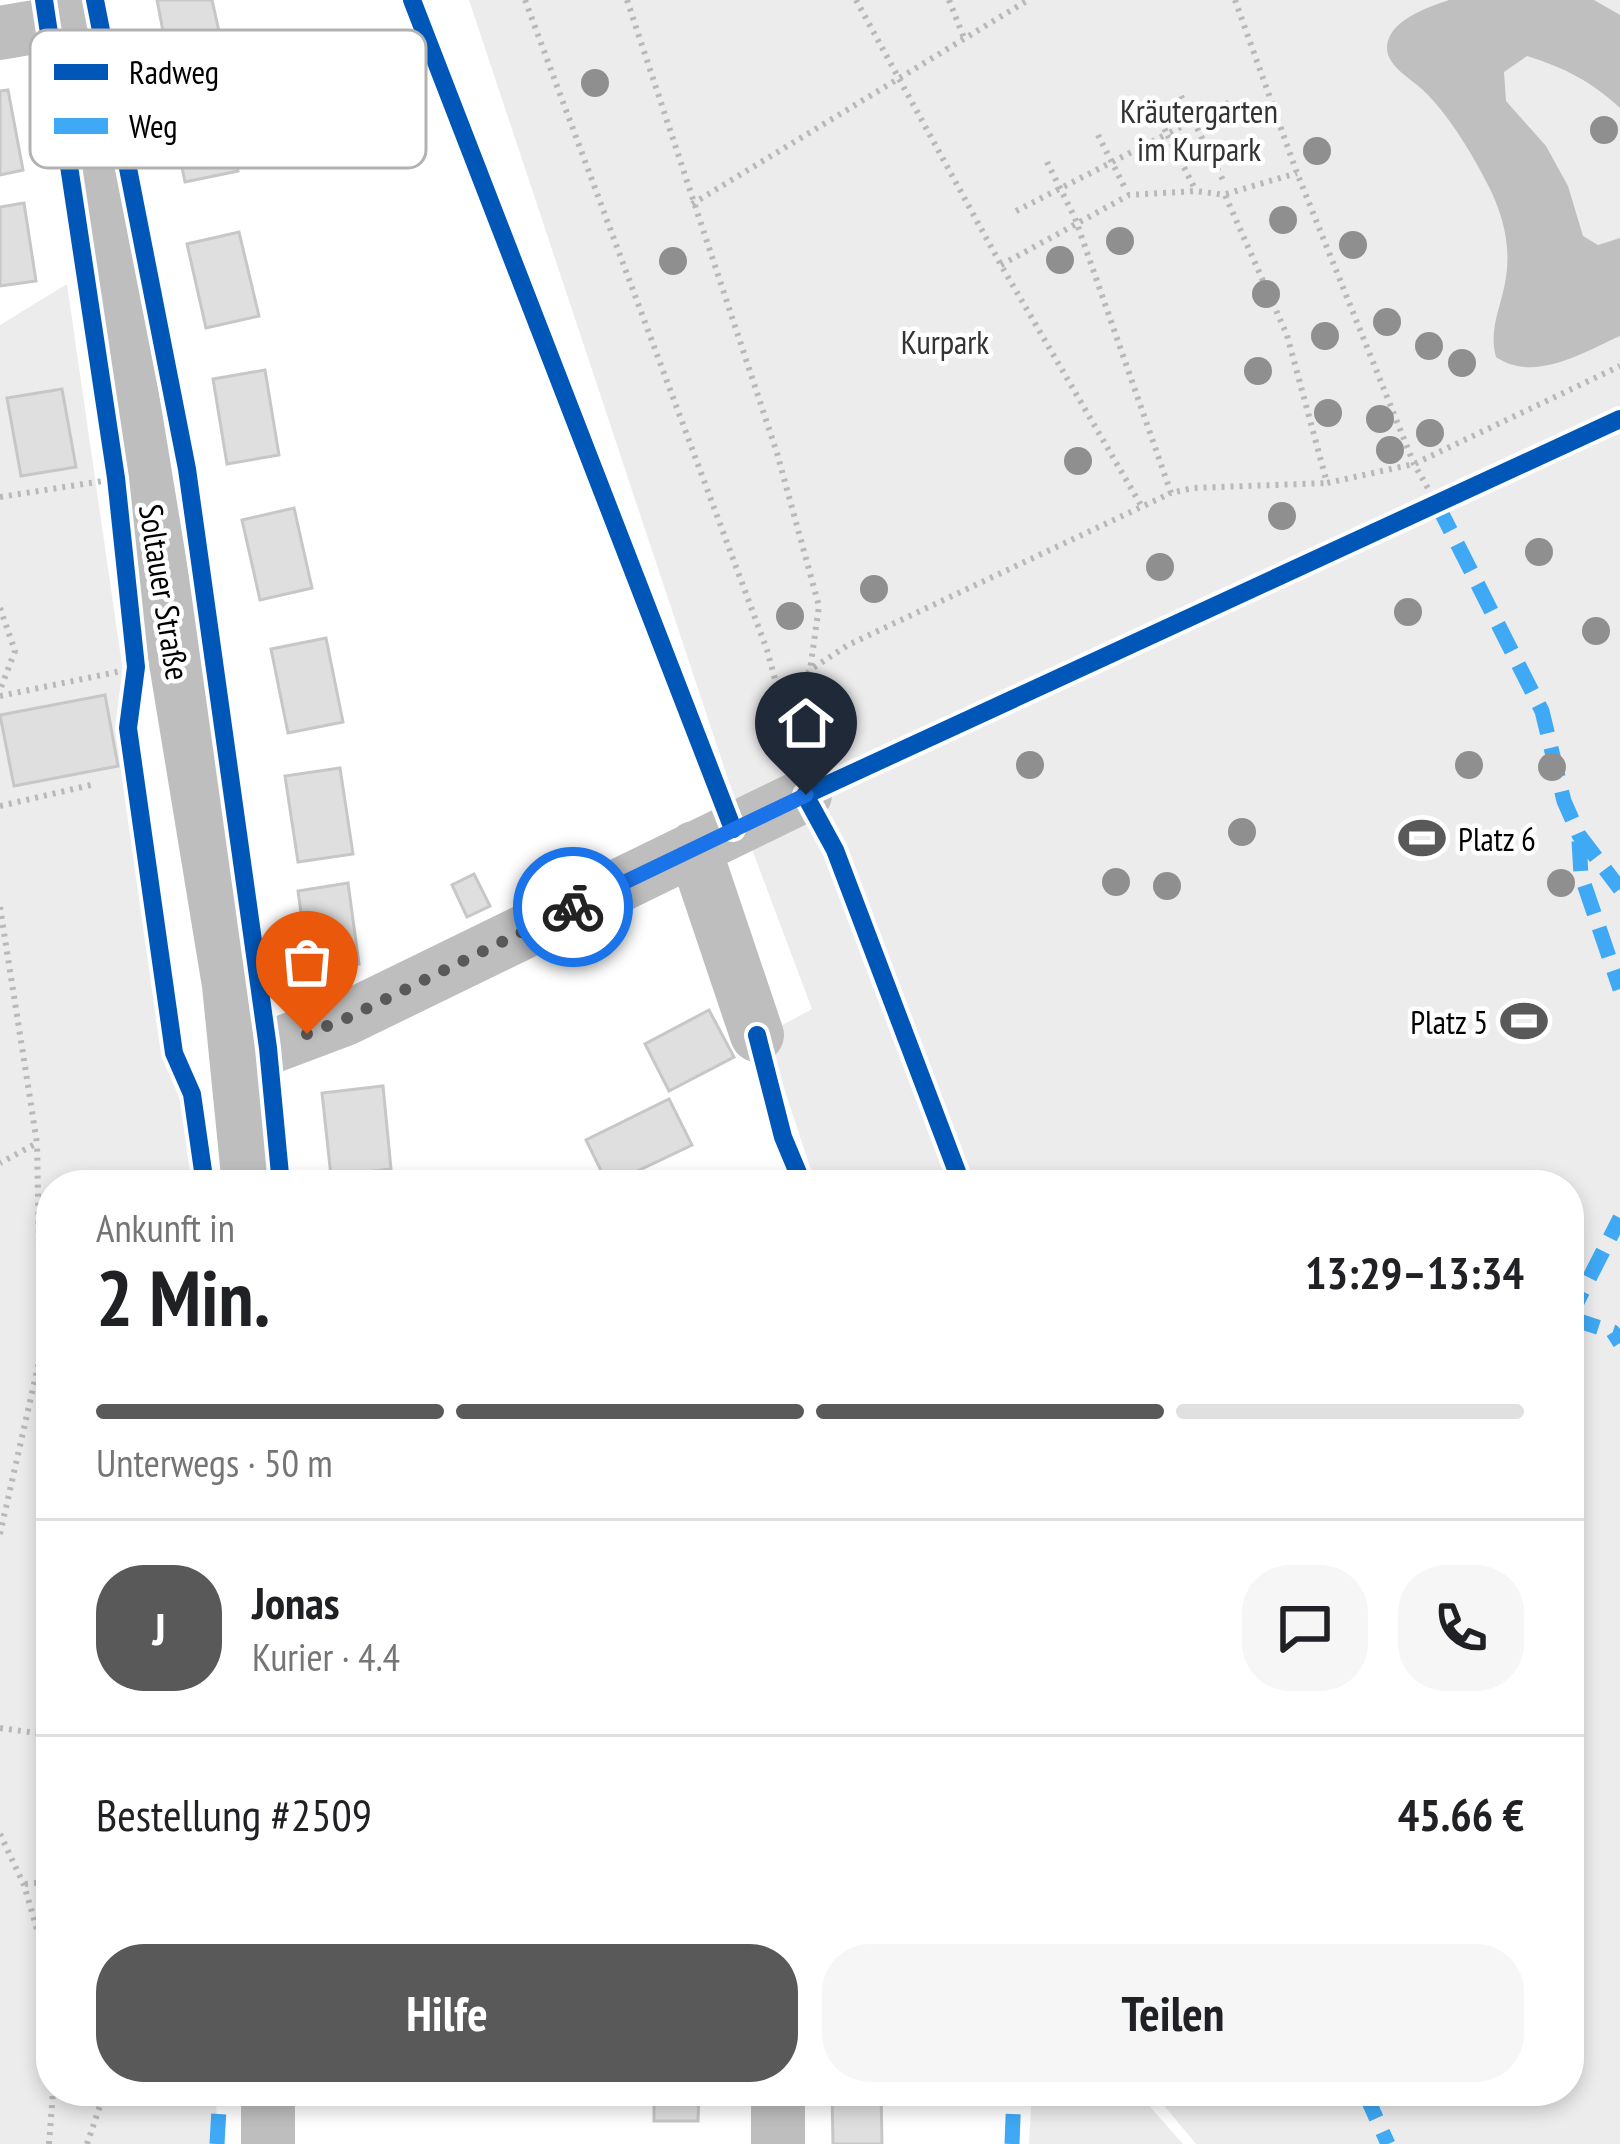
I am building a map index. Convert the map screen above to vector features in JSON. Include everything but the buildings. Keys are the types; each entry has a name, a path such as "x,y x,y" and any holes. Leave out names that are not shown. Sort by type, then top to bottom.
{"street":[{"path":"0,33 69,11"},
{"name":"Soltauer Straße","path":"94,168 238,1053 248,1170"},
{"path":"238,1053 268,1048 345,1019 806,795"},
{"path":"694,848 757,1036"},
{"path":"268,2106 268,2144"},
{"path":"778,2106 778,2144"}],"path":[{"path":"525,0 767,650 784,712 784,743 806,795"},
{"path":"627,0 776,453 819,606 810,670 784,712"},
{"path":"856,0 1001,265 1142,507"},
{"path":"949,0 964,38"},
{"path":"692,204 1028,0"},
{"path":"1252,0 1236,3 1297,173 1414,464 1437,504"},
{"path":"1180,96 1223,179"},
{"path":"1016,212 1230,102"},
{"path":"1152,106 1196,191"},
{"path":"1098,135 1124,186"},
{"path":"1047,162 1077,222 1171,494"},
{"path":"1001,265 1130,195 1225,194 1297,173"},
{"path":"1225,194 1287,335 1327,483"},
{"path":"810,670 848,645 1171,494 1193,488 1327,483 1414,464 1620,366"},
{"path":"0,497 116,478"},
{"path":"0,608 15,651 0,693"},
{"path":"0,693 136,667"},
{"path":"0,806 95,784"},
{"path":"0,907 38,1170"},
{"path":"0,1163 38,1143"},
{"path":"0,1534 36,1375"},
{"path":"0,1728 36,1734"},
{"path":"0,1834 24,1885 36,1926"},
{"path":"24,1885 36,1884"},
{"path":"50,2144 52,2106"},
{"path":"87,2144 100,2106"}],"green space":[{"path":"469,0 1620,0 1620,2144 1196,2144 1164,2106 1584,2106 1584,1170 811,1170 766,1034 812,1009 747,836"},
{"path":"67,284 123,672 203,1152 203,1170 36,1170 36,2106 216,2106 217,2144 0,2144 0,325"},
{"path":"1031,2106 1149,2106 1183,2144 1029,2144"}],"shaded area":[{"path":"1449,0 1594,0 1620,15 1620,108 1577,76 1527,56 1504,72 1506,101 1546,146 1568,186 1583,236 1598,245 1620,238 1620,336 1558,363 1526,367 1496,357 1495,327 1507,265 1507,242 1498,209 1454,127 1388,55 1389,38 1401,23"}],"marked path":[{"path":"1437,504 1542,711 1564,801 1579,835 1620,889"},
{"path":"1579,841 1581,875 1620,989"},
{"path":"1584,1289 1620,1218"},
{"path":"1584,1323 1613,1332 1620,1343"},
{"path":"217,2144 219,2106"},
{"path":"1012,2144 1013,2106"},
{"path":"1371,2106 1388,2144"}],"cycle path":[{"path":"44,0 49,30"},
{"path":"95,0 101,30"},
{"path":"412,0 424,30"},
{"path":"426,36 733,829"},
{"path":"69,168 116,478 136,667 128,728 174,1053 192,1094 203,1170"},
{"path":"128,168 187,469 268,1048 280,1170"},
{"path":"956,1170 835,850 805,795 1620,419"},
{"path":"757,1035 783,1137 797,1170"}],"way so far":[{"path":"307,1034 573,907"}],"place":[{"name":"Platz 6","path":"1422,838"},
{"name":"Platz 5","path":"1524,1021"}],"route":[{"path":"573,907 806,795"}],"park label":[{"name":"Kräutergarten im Kurpark","path":"1199,129"},
{"name":"Kurpark","path":"945,341"}]}
